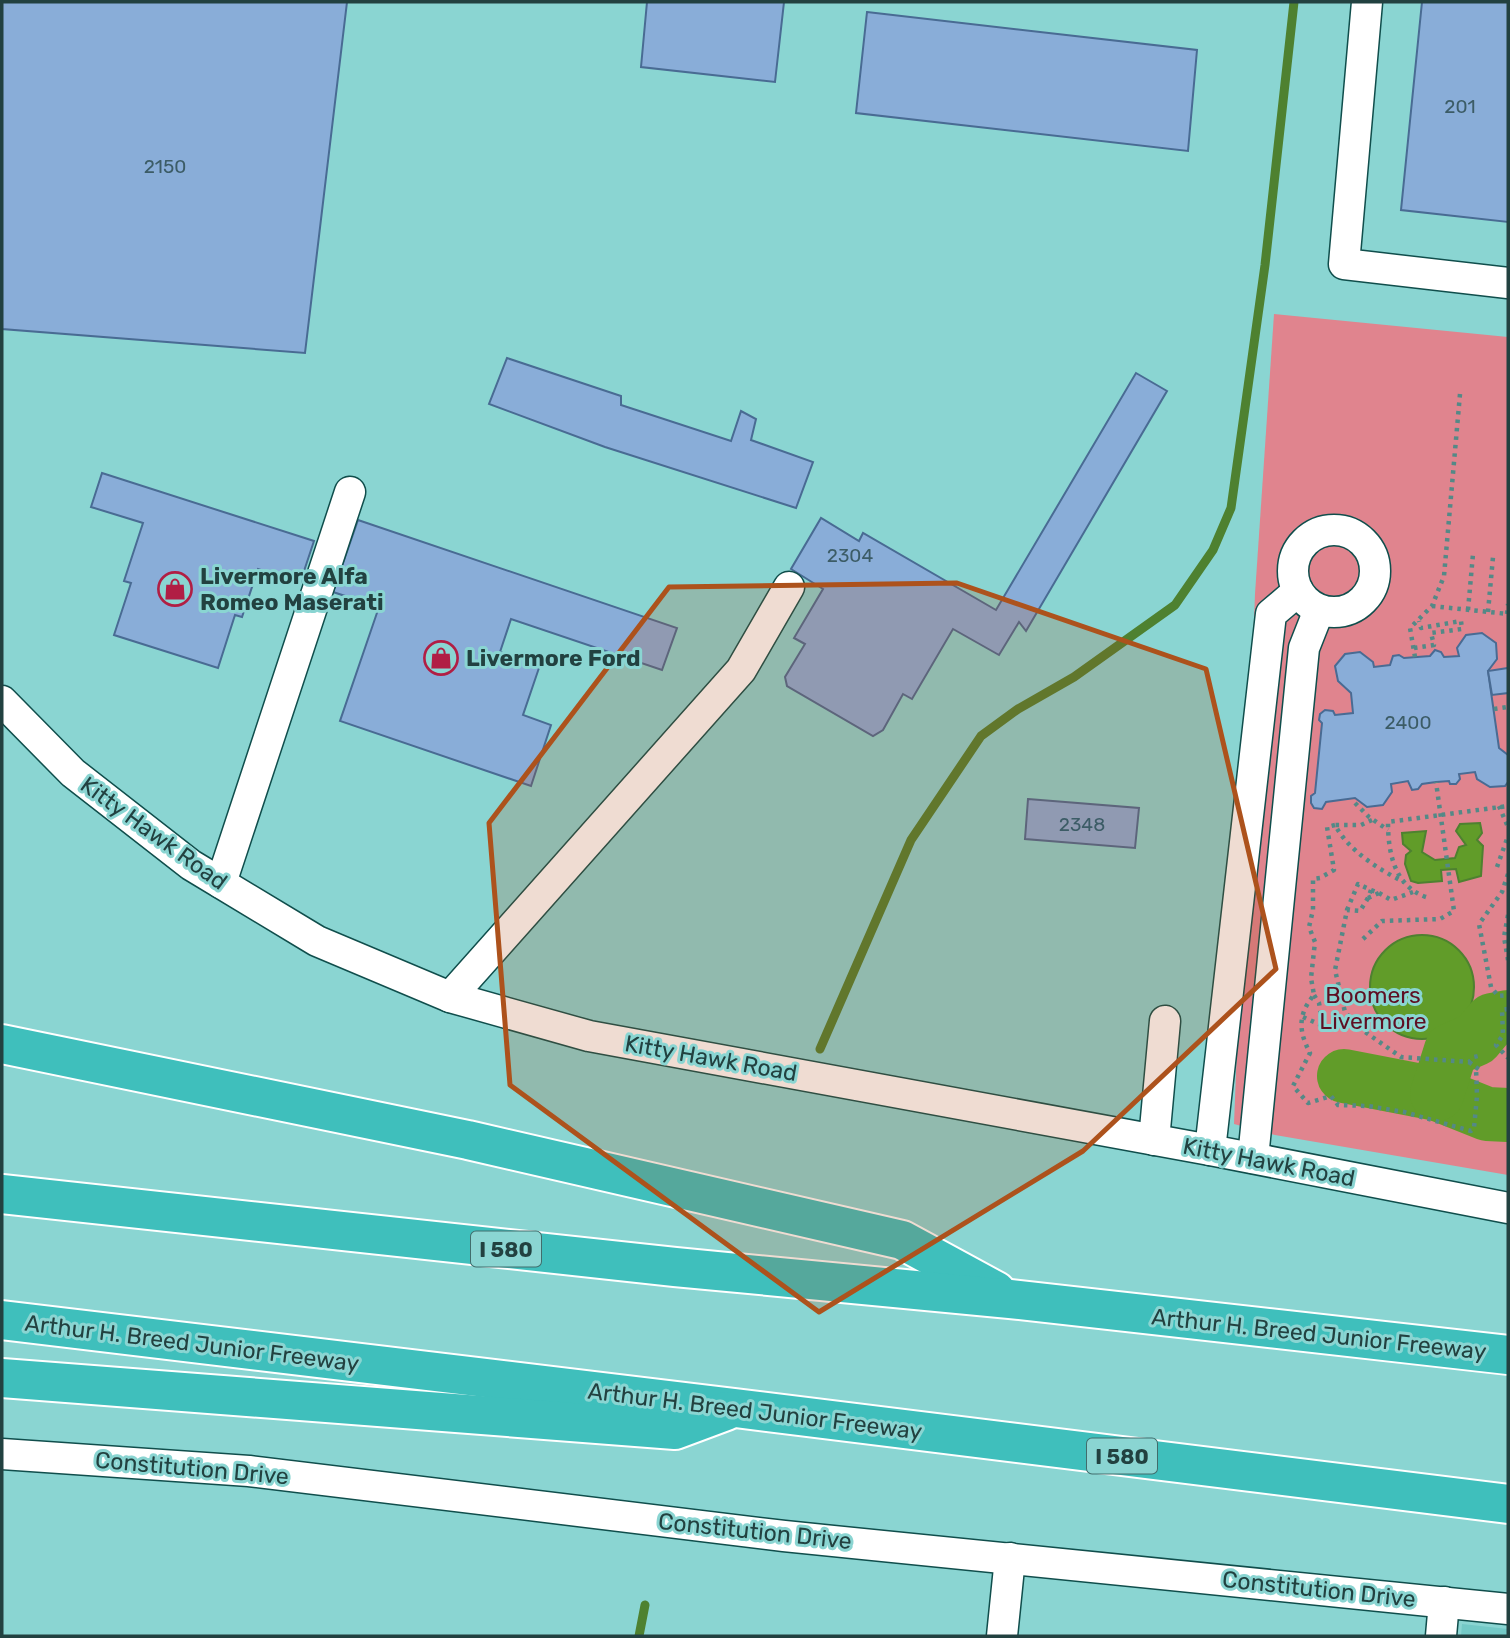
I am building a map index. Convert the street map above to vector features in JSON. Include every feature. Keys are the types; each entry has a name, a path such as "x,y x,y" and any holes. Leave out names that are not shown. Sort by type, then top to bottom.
{"highway":[{"path":"2,1044 468,1140 902,1240 1010,1299"},
{"name":"Arthur H. Breed Junior Freeway","path":"2,1194 675,1267 1010,1299 1508,1355"},
{"name":"Arthur H. Breed Junior Freeway","path":"2,1320 1508,1504"},
{"path":"2,1378 675,1430 735,1408"}],"street":[{"path":"1367,2 1344,264 1508,283"},
{"path":"221,884 350,492"},
{"path":"1300,520 1292,567 1293,580 1308,601 1332,613 1357,606 1373,585 1377,528"},
{"path":"1295,555 1311,537 1322,531 1334,530 1359,538 1368,547 1374,560"},
{"path":"450,997 741,670 789,587"},
{"path":"1210,1150 1271,614 1308,601"},
{"path":"1253,1158 1308,601"},
{"name":"Kitty Hawk Road","path":"2,701 73,773 191,865 317,941 450,997 589,1036 1253,1158 1508,1208"},
{"path":"1154,1140 1165,1021"},
{"name":"Constitution Drive","path":"2,1454 249,1471 783,1536 1508,1609"},
{"path":"1002,1636 1010,1558"},
{"path":"1441,1636 1444,1602"}],"path":[{"path":"1415,657 1410,628 1432,606 1444,576 1460,394"},
{"path":"1468,610 1473,554"},
{"path":"1488,612 1493,556"},
{"path":"1432,606 1508,614 1508,604"},
{"path":"1413,648 1434,645 1431,633 1462,629 1461,621 1421,628 1419,620"},
{"path":"1494,709 1508,707"},
{"path":"1363,939 1382,921 1440,919 1454,911 1437,782"},
{"path":"1355,803 1372,820 1388,830"},
{"path":"1499,806 1508,827"},
{"path":"1426,897 1413,892 1390,857 1388,821 1508,806"},
{"path":"1303,1017 1322,1026 1319,1003 1314,995 1311,978 1315,942 1309,927 1313,910 1313,879 1334,870 1327,827 1361,825 1372,820"},
{"path":"1335,825 1343,839 1354,849 1385,872 1406,883"},
{"path":"1497,867 1508,836"},
{"path":"1508,874 1502,892 1479,924 1491,987 1498,996 1508,995"},
{"path":"1314,995 1307,1003 1300,1028 1310,1053 1293,1086 1308,1103 1331,1096 1338,1105 1368,1106 1404,1112 1471,1130 1474,1125 1479,1069 1469,1062 1401,1057 1358,1027 1345,1012 1335,970 1347,909 1358,884 1391,900 1413,892"},
{"path":"1347,909 1360,911 1371,890"},
{"path":"1368,898 1379,893"},
{"path":"1508,915 1504,937 1508,960"},
{"path":"1508,1009 1502,1010 1503,1035 1496,1045 1508,1058"},
{"path":"1469,1062 1482,1055"}],"highlighted area":[{"path":"957,583 1206,669 1276,969 1083,1151 819,1312 510,1085 489,823 669,587"}],"shaded area":[{"path":"1480,823 1482,833 1477,840 1483,846 1481,876 1459,882 1456,869 1441,870 1442,881 1411,881 1405,864 1406,855 1411,851 1403,844 1402,833 1426,831 1422,852 1435,860 1455,858 1459,847 1466,845 1456,831 1460,824"},
{"path":"1422,935 1442,939 1459,950 1470,967 1474,987 1470,1007 1459,1024 1442,1035 1422,1039 1402,1035 1385,1024 1374,1007 1370,987 1374,967 1385,950 1402,939"},
{"path":"1462,1624 1508,1629 1508,1636 1461,1636"}],"green space":[{"name":"Boomers Livermore","path":"1274,314 1508,337 1508,1175 1275,1135 1234,1124 1255,594"}],"building":[{"path":"2,2 347,2 305,353 2,329"},
{"path":"647,2 784,2 775,82 641,67"},
{"path":"1422,2 1508,2 1508,222 1401,210"},
{"path":"867,12 1197,50 1188,151 856,113"},
{"path":"507,358 621,396 621,405 731,441 741,411 756,419 751,440 813,462 796,508 605,447 489,404"},
{"path":"1136,373 1167,391 1026,631 1019,622 999,655 953,629 912,699 903,694 883,730 873,736 787,686 785,677 805,644 794,638 823,589 791,569 821,518 859,541 863,533 996,610"},
{"path":"102,473 314,541 300,583 258,569 242,617 235,615 218,668 114,635 131,583 124,581 143,523 91,507"},
{"name":"Livermore Ford","path":"358,520 677,628 662,670 511,619 500,652 540,665 523,715 551,725 531,786 340,721 379,607 333,592"},
{"path":"1482,633 1496,643 1497,659 1488,671 1499,748 1508,755 1508,782 1505,786 1490,787 1477,779 1475,772 1459,774 1460,779 1456,784 1450,784 1449,781 1436,782 1422,784 1418,789 1412,790 1408,781 1391,784 1392,792 1383,805 1367,807 1355,798 1326,802 1322,809 1314,808 1311,796 1315,793 1322,723 1319,720 1320,714 1325,710 1333,711 1335,715 1353,713 1351,693 1338,681 1335,666 1345,654 1360,652 1373,662 1374,667 1390,665 1393,656 1430,656 1435,650 1441,652 1444,657 1459,656 1457,648 1466,635"},
{"path":"1508,668 1508,693 1492,695 1488,671"},
{"path":"1028,799 1139,808 1135,848 1025,839"}],"waterway":[{"path":"820,1049 911,840 981,736 1018,709 1074,677 1175,605 1213,550 1231,508 1265,265 1294,2"},
{"path":"1437,1094 1451,1050 1476,1039 1492,1020 1508,1017"},
{"path":"1344,1076 1437,1094 1487,1114 1508,1115"},
{"path":"639,1636 645,1605"}],"place":[{"name":"Livermore Alfa Romeo Maserati","path":"175,589"},
{"name":"Livermore Ford","path":"441,658"}]}
